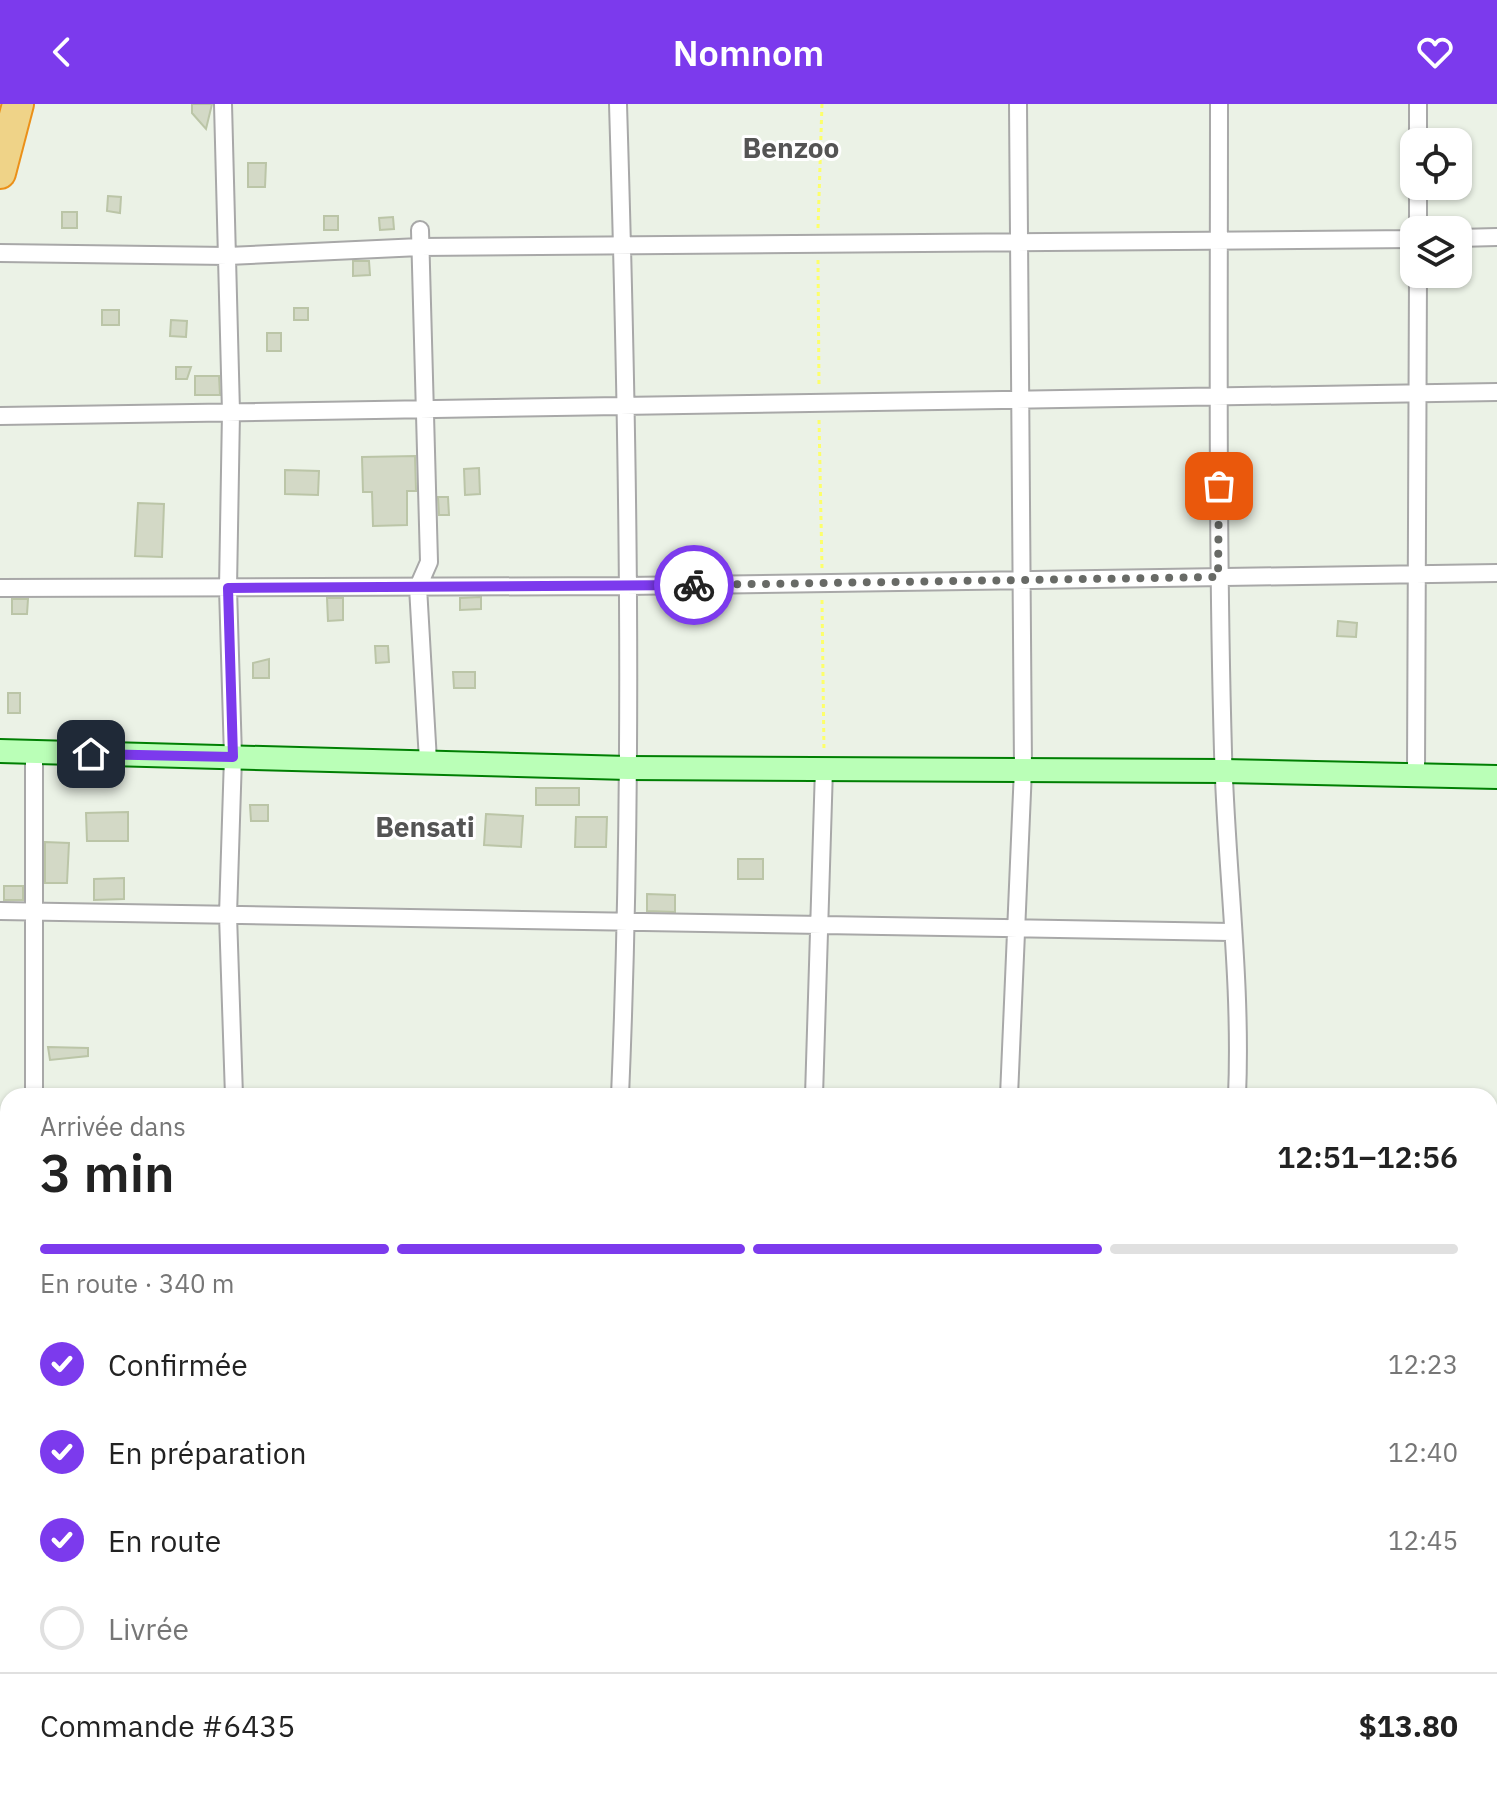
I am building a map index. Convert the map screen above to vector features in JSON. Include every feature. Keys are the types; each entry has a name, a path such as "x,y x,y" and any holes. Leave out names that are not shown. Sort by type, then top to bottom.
{"highway":[{"path":"0,173 18,104"}],"street":[{"path":"223,104 231,412 228,588 233,757 228,915 234,1088"},
{"path":"618,104 627,408 628,768 627,923 620,1088"},
{"path":"1009,1088 1023,769 1018,104"},
{"path":"1219,104 1218,577 1231,932 1240,1033 1237,1088"},
{"path":"1418,104 1418,128"},
{"path":"1472,238 1497,237"},
{"path":"420,238 429,562 418,587 428,761"},
{"path":"0,253 228,256 420,238 622,244 1400,239"},
{"path":"1416,774 1418,288"},
{"path":"0,416 427,412 555,407 1497,392"},
{"path":"0,588 627,586 1497,573"},
{"path":"0,751 628,768 1224,771 1497,777"},
{"path":"34,753 34,1088"},
{"path":"814,1088 824,768"},
{"path":"0,911 1231,932"}],"path":[{"path":"822,104 817,244 824,768"}],"building":[{"path":"192,104 212,104 206,129 192,113"},
{"path":"248,163 266,163 265,187 248,187"},
{"path":"108,196 121,197 120,213 107,211"},
{"path":"62,212 77,212 77,228 62,228"},
{"path":"324,216 338,216 338,230 324,230"},
{"path":"393,217 394,229 380,230 379,218"},
{"path":"353,261 369,261 370,275 353,276"},
{"path":"294,308 308,308 308,320 294,320"},
{"path":"102,310 119,310 119,325 102,325"},
{"path":"171,320 187,321 186,337 170,336"},
{"path":"267,333 281,333 281,351 267,351"},
{"path":"176,367 191,367 187,379 176,379"},
{"path":"195,376 219,376 220,395 195,395"},
{"path":"415,456 416,491 407,491 407,525 373,526 372,492 363,492 362,457"},
{"path":"479,468 480,494 465,495 464,469"},
{"path":"285,470 319,471 318,495 285,494"},
{"path":"438,497 448,497 449,515 439,515"},
{"path":"138,503 164,504 162,557 135,556"},
{"path":"481,597 481,609 460,610 460,598"},
{"path":"327,598 343,598 343,620 328,621"},
{"path":"12,599 28,599 27,614 12,614"},
{"path":"1338,621 1357,623 1356,637 1337,636"},
{"path":"375,646 388,646 389,662 376,663"},
{"path":"269,659 269,678 253,678 253,663"},
{"path":"453,672 475,672 475,688 454,688"},
{"path":"8,693 20,693 20,713 8,713"},
{"path":"536,788 579,788 579,805 536,805"},
{"path":"250,805 268,805 268,821 251,821"},
{"path":"128,812 128,841 87,841 86,813"},
{"path":"486,814 523,816 521,847 484,845"},
{"path":"576,817 607,817 606,847 575,847"},
{"path":"45,842 69,843 67,883 45,883"},
{"path":"738,859 763,859 763,879 738,879"},
{"path":"124,878 124,899 94,900 94,879"},
{"path":"4,886 23,886 23,900 4,900"},
{"path":"647,894 675,895 675,912 647,911"},
{"path":"48,1047 88,1048 88,1056 50,1060"}],"way so far":[{"path":"694,585 1218,577 1219,486"}],"district":[{"name":"Benzoo","path":"791,147"},
{"name":"Bensati","path":"425,826"}],"route":[{"path":"91,754 233,757 228,588 694,585"}]}
